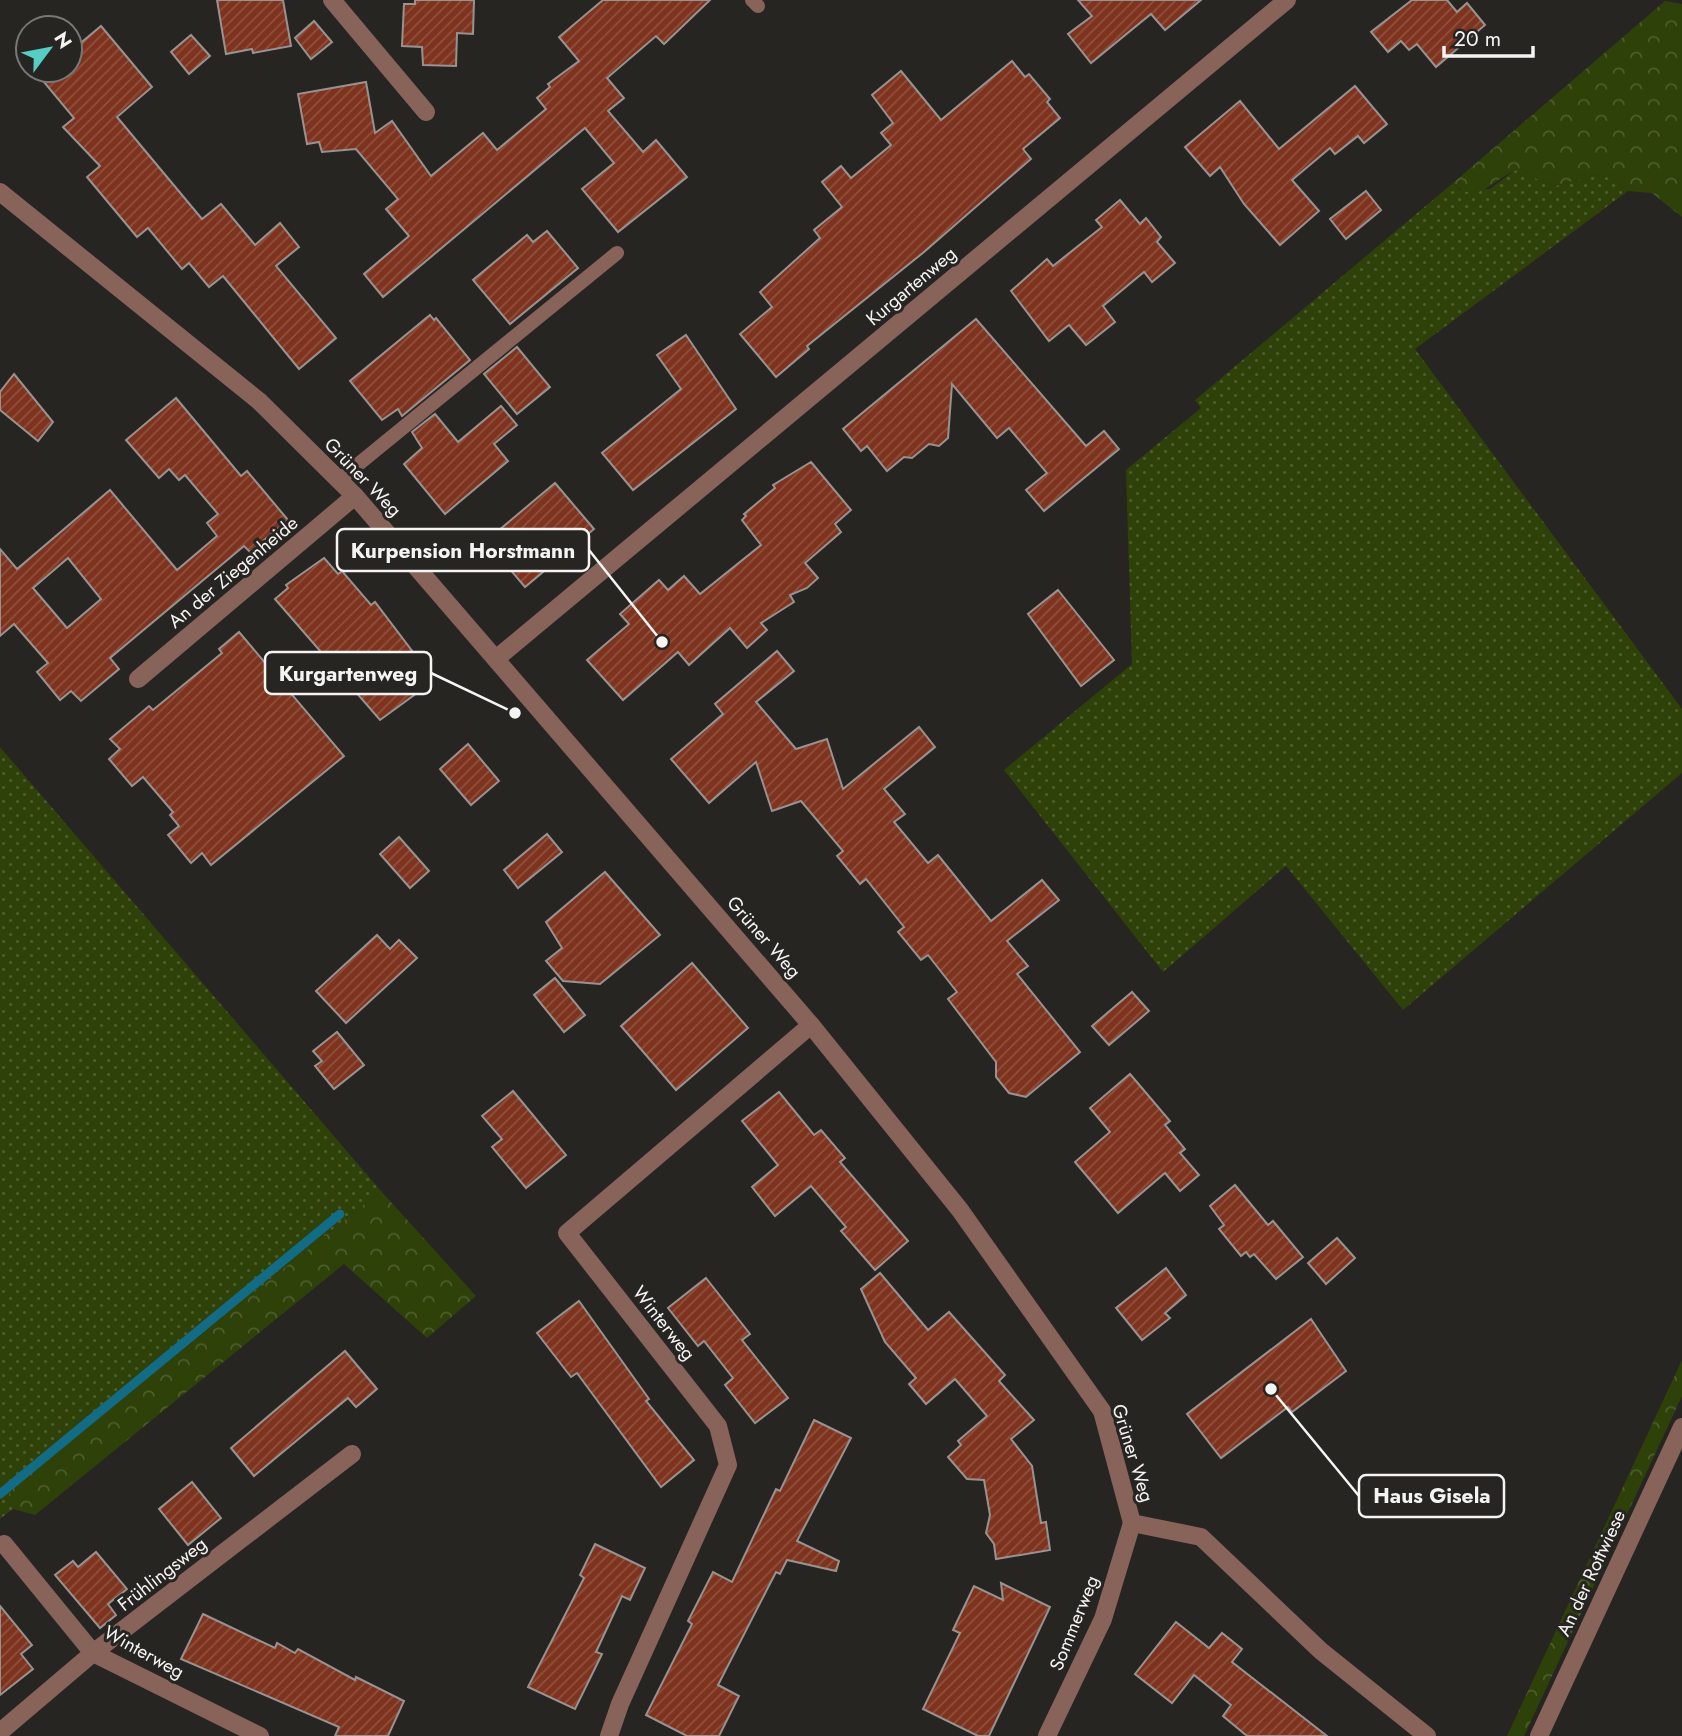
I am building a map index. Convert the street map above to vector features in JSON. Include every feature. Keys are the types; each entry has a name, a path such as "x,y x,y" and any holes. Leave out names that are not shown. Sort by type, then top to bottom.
{"street":[{"path":"332,0 426,112"},
{"name":"Kurgartenweg","path":"497,658 1287,0"},
{"name":"Grüner Weg","path":"0,192 259,401 355,496 811,1025 960,1210 1102,1411 1132,1523 1201,1537 1321,1651 1427,1736"},
{"name":"An der Ziegenheide","path":"138,679 355,496"},
{"name":"Winterweg","path":"609,1736 620,1704 728,1465 719,1426 568,1233 811,1025"},
{"name":"An der Rottwiese","path":"1539,1736 1682,1427"},
{"name":"Frühlingsweg","path":"0,1732 93,1653 352,1454"},
{"name":"Sommerweg","path":"1047,1736 1103,1619 1132,1523"},
{"name":"Winterweg","path":"4,1544 93,1653 260,1736"}],"lane":[{"path":"339,480 617,253"}],"green space":[{"path":"1665,1 1682,4 1682,217 1652,193 1628,191 1615,180 1598,174 1555,186 1540,181 1522,169 1471,193 1453,183"},
{"path":"1522,169 1540,181 1555,186 1598,174 1615,180 1628,191 1415,349 1682,709 1682,773 1403,1010 1286,866 1163,972 1004,770 1132,664 1126,470 1201,408 1195,400 1453,183 1460,190 1490,189 1515,170"},
{"path":"0,747 381,1191 10,1488 13,1509 0,1519"},
{"path":"381,1191 476,1296 427,1338 344,1264 35,1515 13,1509 9,1488"},
{"path":"1682,1360 1682,1396 1524,1736 1507,1736"}],"building":[{"path":"217,0 283,0 291,46 253,53 252,49 226,54"},
{"path":"415,0 474,0 473,34 457,33 456,66 423,65 422,47 402,46 404,4 415,4"},
{"path":"603,0 710,0 664,44 656,36 607,78 624,98 608,111 643,152 656,140 687,177 618,232 582,189 614,163 585,128 383,297 364,274 409,236 386,209 398,199 356,149 322,152 319,142 307,144 298,94 366,82 375,133 392,121 431,176 483,133 497,150 546,109 537,98 550,87 548,84 579,61 559,37"},
{"path":"1078,0 1201,0 1165,30 1151,14 1091,63 1068,34 1092,16"},
{"path":"1412,0 1447,0 1457,12 1467,3 1485,25 1436,67 1417,44 1409,50 1401,41 1388,52 1371,32"},
{"path":"314,21 332,42 311,59 295,38"},
{"path":"101,26 152,87 117,117 202,219 221,204 255,245 280,223 299,247 276,266 336,338 299,369 223,276 209,287 189,263 182,269 148,228 137,237 87,177 100,166 63,127 74,118 46,84 84,84 84,40"},
{"path":"191,35 210,56 189,74 171,52"},
{"path":"1012,61 1025,77 1029,74 1050,99 1047,102 1060,118 1023,149 1031,159 924,252 807,346 809,349 776,377 740,334 772,307 760,292 820,238 814,230 842,207 822,182 841,166 851,178 891,145 881,133 893,123 872,95 901,71 941,120"},
{"path":"1355,86 1387,124 1364,143 1358,136 1335,154 1330,148 1292,180 1319,211 1280,245 1244,204 1220,167 1210,176 1185,147 1240,101 1279,149"},
{"path":"1366,191 1381,210 1346,239 1330,219"},
{"path":"1120,200 1140,224 1146,218 1161,237 1157,242 1175,263 1152,282 1144,272 1103,306 1115,322 1086,345 1069,325 1049,341 1011,291 1047,259 1053,266 1102,227 1096,220"},
{"path":"547,231 578,268 510,324 473,280 527,235 533,242"},
{"path":"430,315 434,320 436,318 470,360 402,416 398,409 382,420 350,381"},
{"path":"976,319 1086,446 1104,431 1119,449 1044,511 1026,490 1047,473 1009,428 997,438 952,384 948,438 939,446 929,444 912,458 904,457 887,471 867,446 861,451 843,429"},
{"path":"686,335 736,409 633,490 602,453 681,389 657,355"},
{"path":"517,347 550,387 517,414 484,374"},
{"path":"14,374 53,422 38,441 0,410 0,392"},
{"path":"176,398 241,476 247,471 288,520 250,552 244,546 110,658 119,669 81,701 71,691 60,700 37,672 48,663 14,624 0,636 0,549 17,569 110,490 177,570 217,536 207,523 218,514 185,475 179,480 169,469 159,478 126,440","holes":["68,558 101,599 67,628 33,588"]},
{"path":"501,406 517,425 494,444 508,461 445,514 404,464 422,448 412,432 435,414 458,442"},
{"path":"811,462 851,510 835,524 841,532 805,563 818,578 807,588 790,595 794,602 761,623 767,630 747,648 730,628 689,665 678,652 623,700 587,660 629,624 620,614 659,580 668,590 684,576 700,594 761,545 742,520 746,516 744,514 775,488 773,485"},
{"path":"555,483 594,529 573,547 578,553 560,568 555,562 525,587 486,541"},
{"path":"324,558 338,574 342,571 371,605 375,602 419,660 416,664 429,679 415,690 417,693 380,720 275,599 288,588 286,585"},
{"path":"1058,590 1114,660 1081,686 1028,614"},
{"path":"239,632 344,756 211,865 202,853 191,863 168,835 179,826 170,815 173,812 143,777 132,786 109,759 120,749 110,739 149,706 153,710 222,653 219,649"},
{"path":"777,651 794,671 756,702 796,749 827,739 843,789 919,727 935,747 884,789 905,814 894,822 928,863 938,855 991,921 1042,880 1059,900 1007,941 1028,966 1017,974 1080,1052 1026,1097 1009,1093 996,1077 996,1062 948,999 957,992 928,955 921,960 898,932 904,927 866,879 860,884 837,856 843,851 801,801 772,811 756,762 709,803 671,759 723,714 715,704"},
{"path":"468,744 499,781 471,805 440,769"},
{"path":"547,834 562,852 518,888 504,870"},
{"path":"399,837 429,871 410,888 380,854"},
{"path":"605,872 660,935 600,984 563,981 546,961 562,948 546,922"},
{"path":"377,935 390,949 399,940 417,958 346,1023 316,991"},
{"path":"692,963 748,1028 676,1090 621,1026"},
{"path":"555,978 585,1015 564,1032 534,995"},
{"path":"1132,992 1149,1011 1109,1045 1092,1026"},
{"path":"337,1032 364,1065 334,1089 315,1066 322,1061 313,1051"},
{"path":"1130,1074 1170,1121 1165,1125 1185,1149 1180,1153 1199,1175 1180,1191 1165,1173 1118,1213 1075,1162 1110,1132 1090,1108"},
{"path":"513,1091 566,1155 526,1188 492,1147 502,1139 482,1116"},
{"path":"779,1092 814,1135 821,1130 845,1158 840,1162 908,1241 875,1270 841,1231 846,1227 811,1186 775,1216 752,1187 778,1165 742,1121"},
{"path":"1235,1185 1268,1225 1273,1221 1303,1257 1276,1279 1254,1254 1250,1257 1246,1252 1241,1256 1219,1229 1224,1225 1210,1206"},
{"path":"1337,1238 1355,1258 1326,1284 1308,1263"},
{"path":"1166,1268 1186,1295 1165,1313 1170,1318 1142,1340 1116,1308"},
{"path":"880,1273 928,1330 949,1312 1005,1375 999,1381 1034,1420 1011,1439 1032,1466 1041,1523 1046,1522 1050,1550 996,1559 994,1544 986,1533 990,1515 984,1480 967,1479 948,1457 961,1445 958,1441 987,1416 955,1379 926,1404 909,1384 916,1378 885,1342 861,1289"},
{"path":"706,1278 750,1334 742,1340 788,1398 755,1423 725,1385 733,1378 704,1341 698,1346 668,1308"},
{"path":"579,1301 649,1399 646,1401 694,1460 661,1487 577,1373 571,1377 537,1333"},
{"path":"1311,1319 1346,1371 1292,1412 1288,1407 1221,1458 1187,1414"},
{"path":"345,1351 377,1389 356,1407 348,1398 254,1476 231,1448"},
{"path":"814,1420 851,1438 797,1541 839,1561 836,1571 787,1560 780,1574 776,1572 718,1685 739,1696 719,1736 687,1736 646,1715 692,1624 688,1621 713,1572 732,1582 776,1489 780,1491"},
{"path":"192,1482 221,1518 188,1545 159,1509"},
{"path":"595,1544 645,1568 630,1600 622,1596 596,1652 602,1654 575,1709 528,1687 584,1578 580,1575"},
{"path":"96,1552 127,1589 108,1604 116,1615 100,1628 55,1575 73,1561 78,1567"},
{"path":"1001,1583 1050,1607 989,1736 978,1736 923,1709 960,1633 953,1630 974,1586 1003,1600"},
{"path":"0,1606 32,1645 21,1654 33,1669 0,1695"},
{"path":"203,1614 275,1648 277,1643 295,1653 298,1649 355,1680 356,1677 404,1701 388,1736 335,1736 339,1727 181,1659"},
{"path":"1176,1622 1209,1648 1222,1633 1242,1649 1232,1662 1327,1736 1247,1736 1223,1716 1231,1705 1194,1675 1172,1703 1135,1674"}],"waterway":[{"path":"0,1494 340,1214"}],"place":[{"name":"Kurpension Horstmann","path":"662,642"},
{"name":"Kurgartenweg","path":"515,713"},
{"name":"Haus Gisela","path":"1271,1389"}]}
